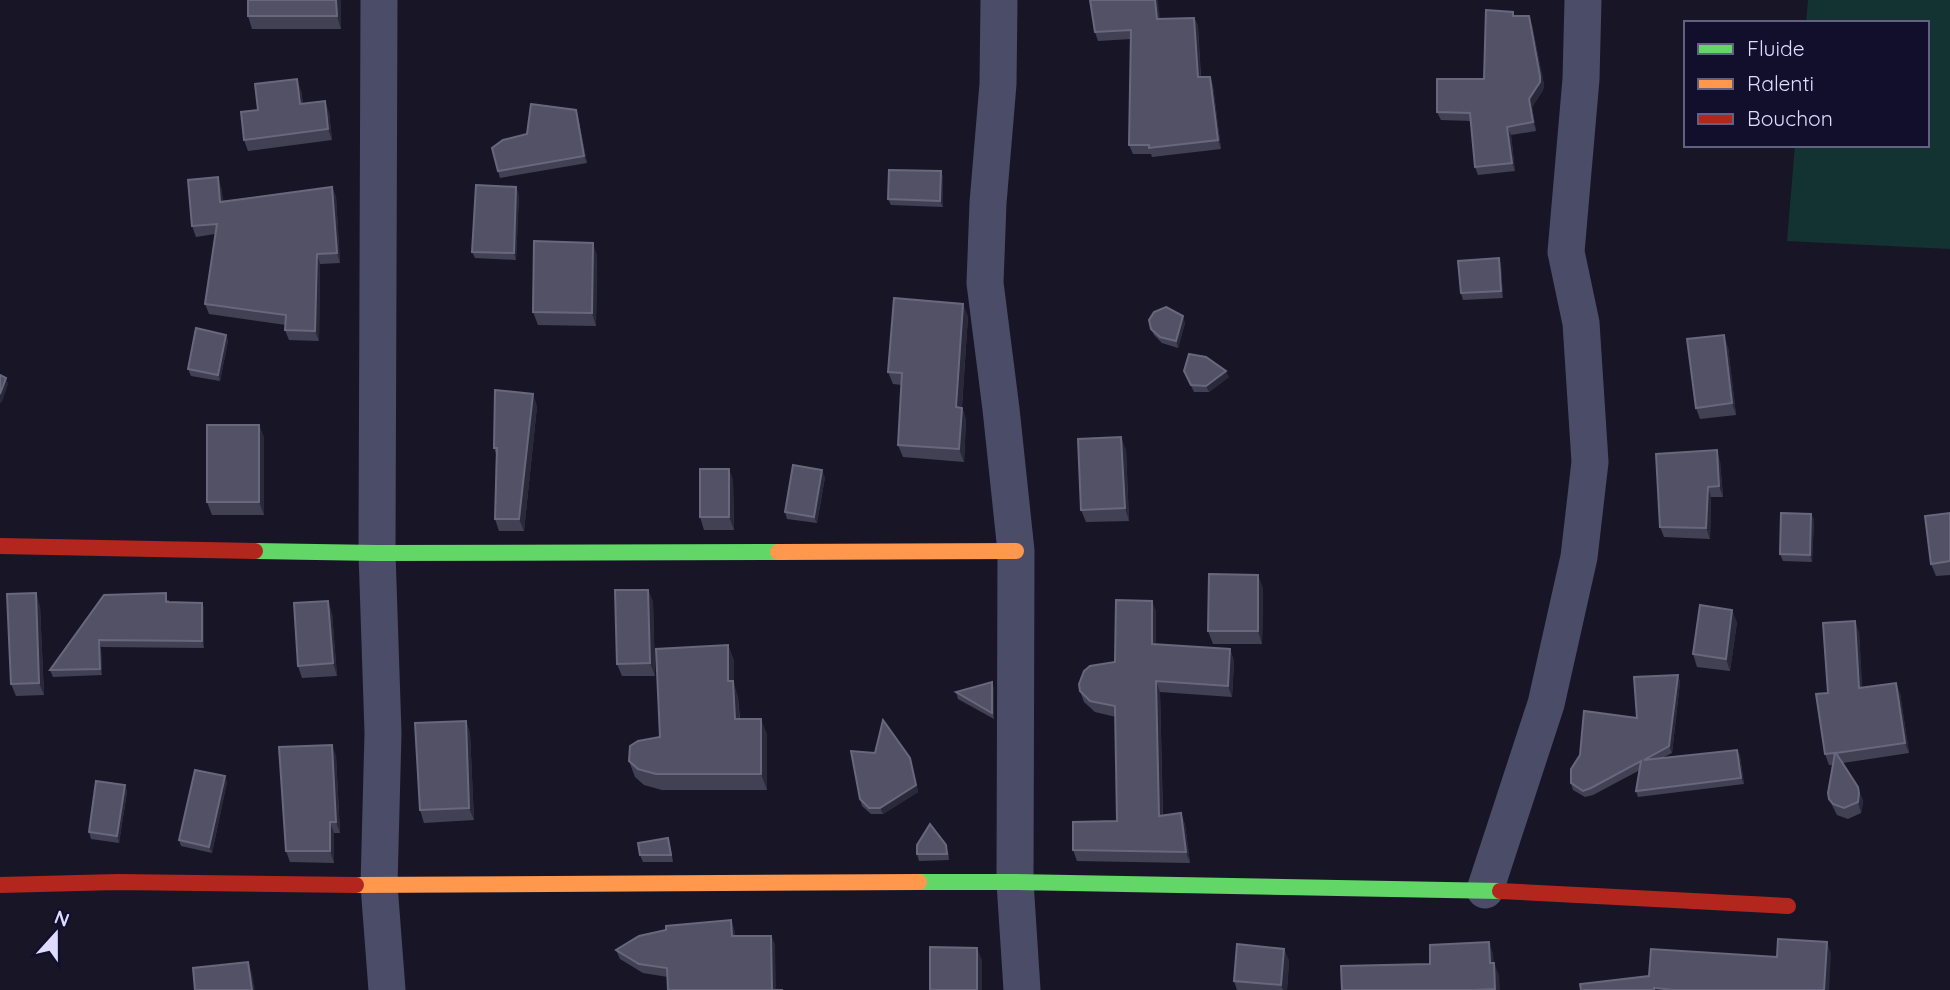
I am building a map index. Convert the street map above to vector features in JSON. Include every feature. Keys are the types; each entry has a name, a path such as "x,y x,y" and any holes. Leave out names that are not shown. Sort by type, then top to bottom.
{"street":[{"path":"379,0 377,553 383,733 379,886 387,990"},
{"path":"999,0 998,84 988,204 985,283 1016,551 1015,882 1022,990"},
{"path":"1485,890 1546,704 1581,543 1590,462 1581,323 1566,251 1581,79 1583,0"},
{"path":"0,546 377,553 1016,551"},
{"path":"0,885 118,882 379,886 1015,882 1485,890 1788,906"}],"green space":[{"path":"1808,0 1950,0 1950,249 1787,241 1795,147 1929,147 1929,21 1806,21"}],"building":[{"path":"248,0 336,0 337,16 248,16"},
{"path":"1090,0 1155,0 1157,19 1194,18 1198,77 1210,77 1218,140 1149,148 1149,145 1129,145 1131,30 1095,32"},
{"path":"1486,10 1513,12 1513,16 1529,16 1540,82 1529,99 1533,122 1507,127 1512,163 1475,167 1470,113 1437,112 1437,79 1484,79"},
{"path":"297,79 300,104 325,101 328,129 244,140 241,112 258,110 255,84"},
{"path":"531,104 576,110 584,156 498,171 492,148 503,140 527,134"},
{"path":"889,170 941,171 940,201 888,199"},
{"path":"218,177 220,202 332,187 337,253 317,254 315,331 285,330 286,315 205,304 217,224 192,226 188,180"},
{"path":"476,185 516,187 514,253 472,252"},
{"path":"534,241 593,243 592,313 533,312"},
{"path":"1499,258 1501,291 1461,293 1458,261"},
{"path":"894,298 963,304 956,407 962,408 959,449 898,445 902,373 888,372"},
{"path":"1166,307 1183,316 1176,341 1160,337 1151,329 1149,320 1154,312"},
{"path":"196,328 226,335 218,375 188,369"},
{"path":"1724,335 1732,403 1696,408 1687,339"},
{"path":"1189,354 1206,357 1226,371 1206,386 1191,385 1184,371"},
{"path":"0,375 6,378 0,394"},
{"path":"495,390 533,394 519,519 495,519"},
{"path":"207,425 259,425 259,502 207,502"},
{"path":"1121,437 1125,508 1081,510 1078,439"},
{"path":"1717,450 1719,486 1708,487 1706,528 1660,527 1656,454"},
{"path":"793,465 822,470 814,517 785,512"},
{"path":"700,469 729,469 729,517 700,517"},
{"path":"1781,513 1811,514 1810,555 1780,554"},
{"path":"1950,513 1950,561 1931,564 1925,516"},
{"path":"1209,574 1258,575 1258,631 1208,631"},
{"path":"615,590 648,590 650,663 617,664"},
{"path":"36,593 39,683 11,684 7,594"},
{"path":"166,593 166,602 202,603 202,641 99,640 100,669 50,670 104,595"},
{"path":"1116,600 1152,601 1152,644 1230,649 1228,686 1156,681 1159,816 1181,813 1186,852 1073,850 1073,822 1117,821 1115,706 1090,701 1080,691 1079,684 1084,671 1090,666 1115,662"},
{"path":"328,601 333,663 298,666 294,603"},
{"path":"1700,605 1732,610 1726,659 1693,654"},
{"path":"1855,621 1859,688 1896,683 1905,743 1836,753 1858,787 1859,793 1858,802 1844,808 1833,804 1829,799 1835,753 1825,754 1816,694 1828,693 1823,623"},
{"path":"728,645 728,681 733,681 735,719 761,719 761,774 656,774 638,769 629,761 630,746 638,741 660,737 656,649"},
{"path":"1678,675 1669,746 1644,760 1737,750 1741,778 1636,791 1641,761 1583,791 1571,783 1571,769 1580,755 1584,711 1637,718 1634,677"},
{"path":"992,682 992,713 956,692"},
{"path":"883,720 910,758 916,785 880,808 869,808 860,799 851,751 875,753"},
{"path":"466,721 469,808 420,810 415,723"},
{"path":"332,745 336,822 330,822 330,851 286,851 279,747"},
{"path":"195,770 225,776 209,847 179,840"},
{"path":"96,781 125,785 117,836 89,832"},
{"path":"930,824 946,845 947,854 917,854 917,845"},
{"path":"668,838 671,855 640,855 638,843"},
{"path":"731,920 732,936 771,936 772,990 668,990 667,968 639,964 616,950 639,936 666,930 666,926"},
{"path":"1778,939 1827,942 1824,990 1581,990 1580,984 1649,976 1651,949 1777,957"},
{"path":"1489,942 1490,963 1494,963 1495,989 1342,990 1341,966 1430,964 1430,945"},
{"path":"1237,944 1284,949 1281,985 1234,981"},
{"path":"930,947 977,948 977,990 930,990"},
{"path":"248,962 252,990 195,990 193,968"}],"traffic: fast":[{"path":"255,551 778,552"},
{"path":"919,882 1500,891"}],"traffic: slow":[{"path":"778,552 1016,551"},
{"path":"356,885 919,882"}],"traffic: jam":[{"path":"0,546 255,551"},
{"path":"0,885 118,882 356,885"},
{"path":"1500,891 1788,906"}]}
